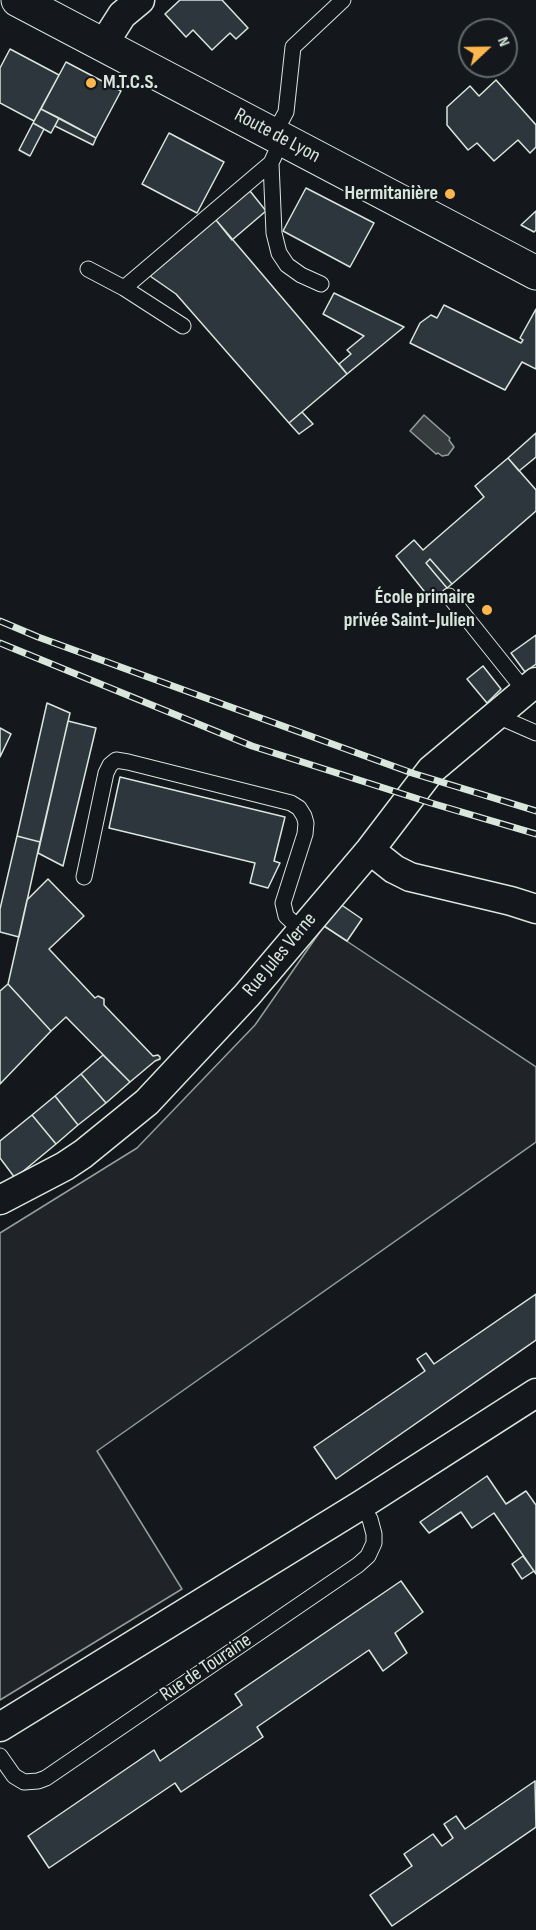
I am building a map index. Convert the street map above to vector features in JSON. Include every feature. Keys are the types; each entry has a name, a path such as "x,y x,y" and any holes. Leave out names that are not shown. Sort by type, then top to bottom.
{"main road":[{"name":"Route de Lyon","path":"18,0 103,45 276,145 536,273"}],"street":[{"path":"103,45 122,15 140,0"},
{"name":"Rue Jules Verne","path":"2,1195 66,1166 147,1102 247,995 370,850 431,770 531,687"},
{"path":"370,850 394,869 410,877 536,909"},
{"path":"0,1727 536,1393"}],"lane":[{"path":"321,284 301,275 288,265 279,253 274,232 276,145 286,112 293,47 343,0"},
{"path":"124,288 276,145"},
{"path":"88,269 124,288 183,326"},
{"path":"449,596 531,687"},
{"path":"495,715 536,733"},
{"path":"84,877 106,772 116,760 128,762 291,803 299,808 306,823 305,834 282,903 286,916 301,930"},
{"name":"Rue de Touraine","path":"0,1756 14,1776 24,1782 46,1778 358,1565 368,1556 374,1543 370,1519 361,1504"}],"shaded area":[{"path":"424,415 450,438 454,447 448,455 436,454 410,431"},
{"path":"324,926 536,1067 536,1142 97,1451 182,1589 0,1700 0,1233 137,1148 255,1025"}],"building":[{"path":"180,0 222,0 248,28 236,39 230,33 212,50 193,30 186,37 165,14"},
{"path":"10,49 59,75 34,121 0,103 0,68"},
{"path":"66,62 121,91 96,138 41,109"},
{"path":"496,80 536,125 536,147 530,153 518,140 494,161 477,143 468,150 447,125 447,107 470,86 479,96"},
{"path":"41,109 59,118 51,133 33,123"},
{"path":"59,118 96,138 93,145 55,126"},
{"path":"33,123 44,129 30,156 19,150"},
{"path":"169,133 224,162 197,213 142,184"},
{"path":"306,188 374,223 350,267 283,231"},
{"path":"250,191 266,211 232,240 216,220"},
{"path":"536,211 536,230 534,232 521,225"},
{"path":"216,220 347,374 289,423 176,294 150,276"},
{"path":"334,293 404,327 347,374 339,364 351,354 347,350 364,336 323,314"},
{"path":"444,305 521,343 523,340 520,338 536,309 536,369 522,362 505,390 410,343 420,323 431,315 437,318"},
{"path":"302,412 313,424 299,434 289,423"},
{"path":"536,433 536,457 519,471 508,458"},
{"path":"508,458 536,490 536,511 452,584 430,559 426,563 447,588 432,601 396,556 414,540 423,550 484,497 475,486"},
{"path":"430,559 452,584 447,588 426,563"},
{"path":"536,635 536,664 525,672 511,653"},
{"path":"483,666 501,689 487,703 467,679"},
{"path":"47,703 70,713 40,842 17,836"},
{"path":"68,721 96,728 63,866 38,853"},
{"path":"0,728 11,734 0,757"},
{"path":"120,777 285,817 274,861 280,863 268,888 250,883 255,863 109,828"},
{"path":"17,836 40,842 19,937 0,932 0,909"},
{"path":"48,879 84,916 49,949 95,998 98,996 104,999 104,1005 153,1056 160,1057 130,1082 66,1017 51,1031 8,984 27,900"},
{"path":"340,904 362,919 347,941 324,926"},
{"path":"8,984 51,1031 0,1084 0,991"},
{"path":"103,1055 130,1082 106,1103 81,1074"},
{"path":"81,1074 106,1103 78,1125 55,1096"},
{"path":"55,1096 78,1125 56,1144 32,1115"},
{"path":"32,1115 56,1144 15,1178 0,1158 0,1141"},
{"path":"536,1294 536,1340 336,1479 314,1447 425,1371 417,1359 426,1353 434,1364"},
{"path":"487,1476 506,1504 526,1491 536,1505 536,1574 494,1513 472,1528 461,1512 429,1533 420,1522"},
{"path":"523,1556 534,1571 522,1579 512,1564"},
{"path":"401,1581 423,1612 395,1633 407,1653 383,1671 369,1650 257,1727 263,1737 181,1792 175,1783 49,1868 28,1836 154,1750 160,1761 242,1705 235,1694"},
{"path":"535,1781 536,1827 392,1926 370,1895 412,1866 404,1854 433,1834 442,1846 453,1838 444,1824 456,1816 465,1829"}],"railway":[{"path":"0,621 38,637 412,773 536,811"},
{"path":"0,643 252,746 536,834"}],"place":[{"name":"M.T.C.S.","path":"91,83"},
{"name":"Hermitanière","path":"450,194"},
{"name":"École primaire privée Saint-Julien","path":"487,610"}]}
